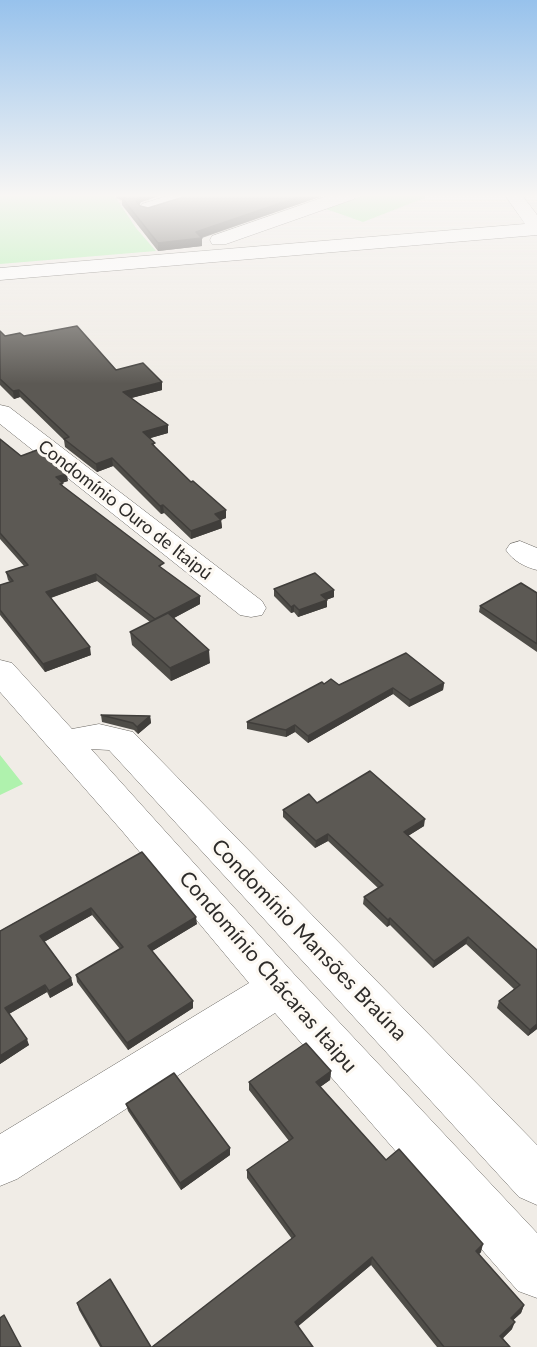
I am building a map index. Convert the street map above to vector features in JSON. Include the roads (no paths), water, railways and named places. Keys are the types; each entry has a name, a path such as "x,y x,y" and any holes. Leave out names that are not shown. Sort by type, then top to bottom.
{"street":[{"path":"0,274 193,258"},
{"name":"Condomínio Ouro de Itaipú","path":"0,412 251,608"},
{"name":"Condomínio Chácaras Itaipu","path":"0,671 67,744 279,987 537,1272"},
{"name":"Condomínio Mansões Braúna","path":"67,744 85,736 105,736 121,741 537,1180"},
{"path":"0,1162 279,987"}]}
